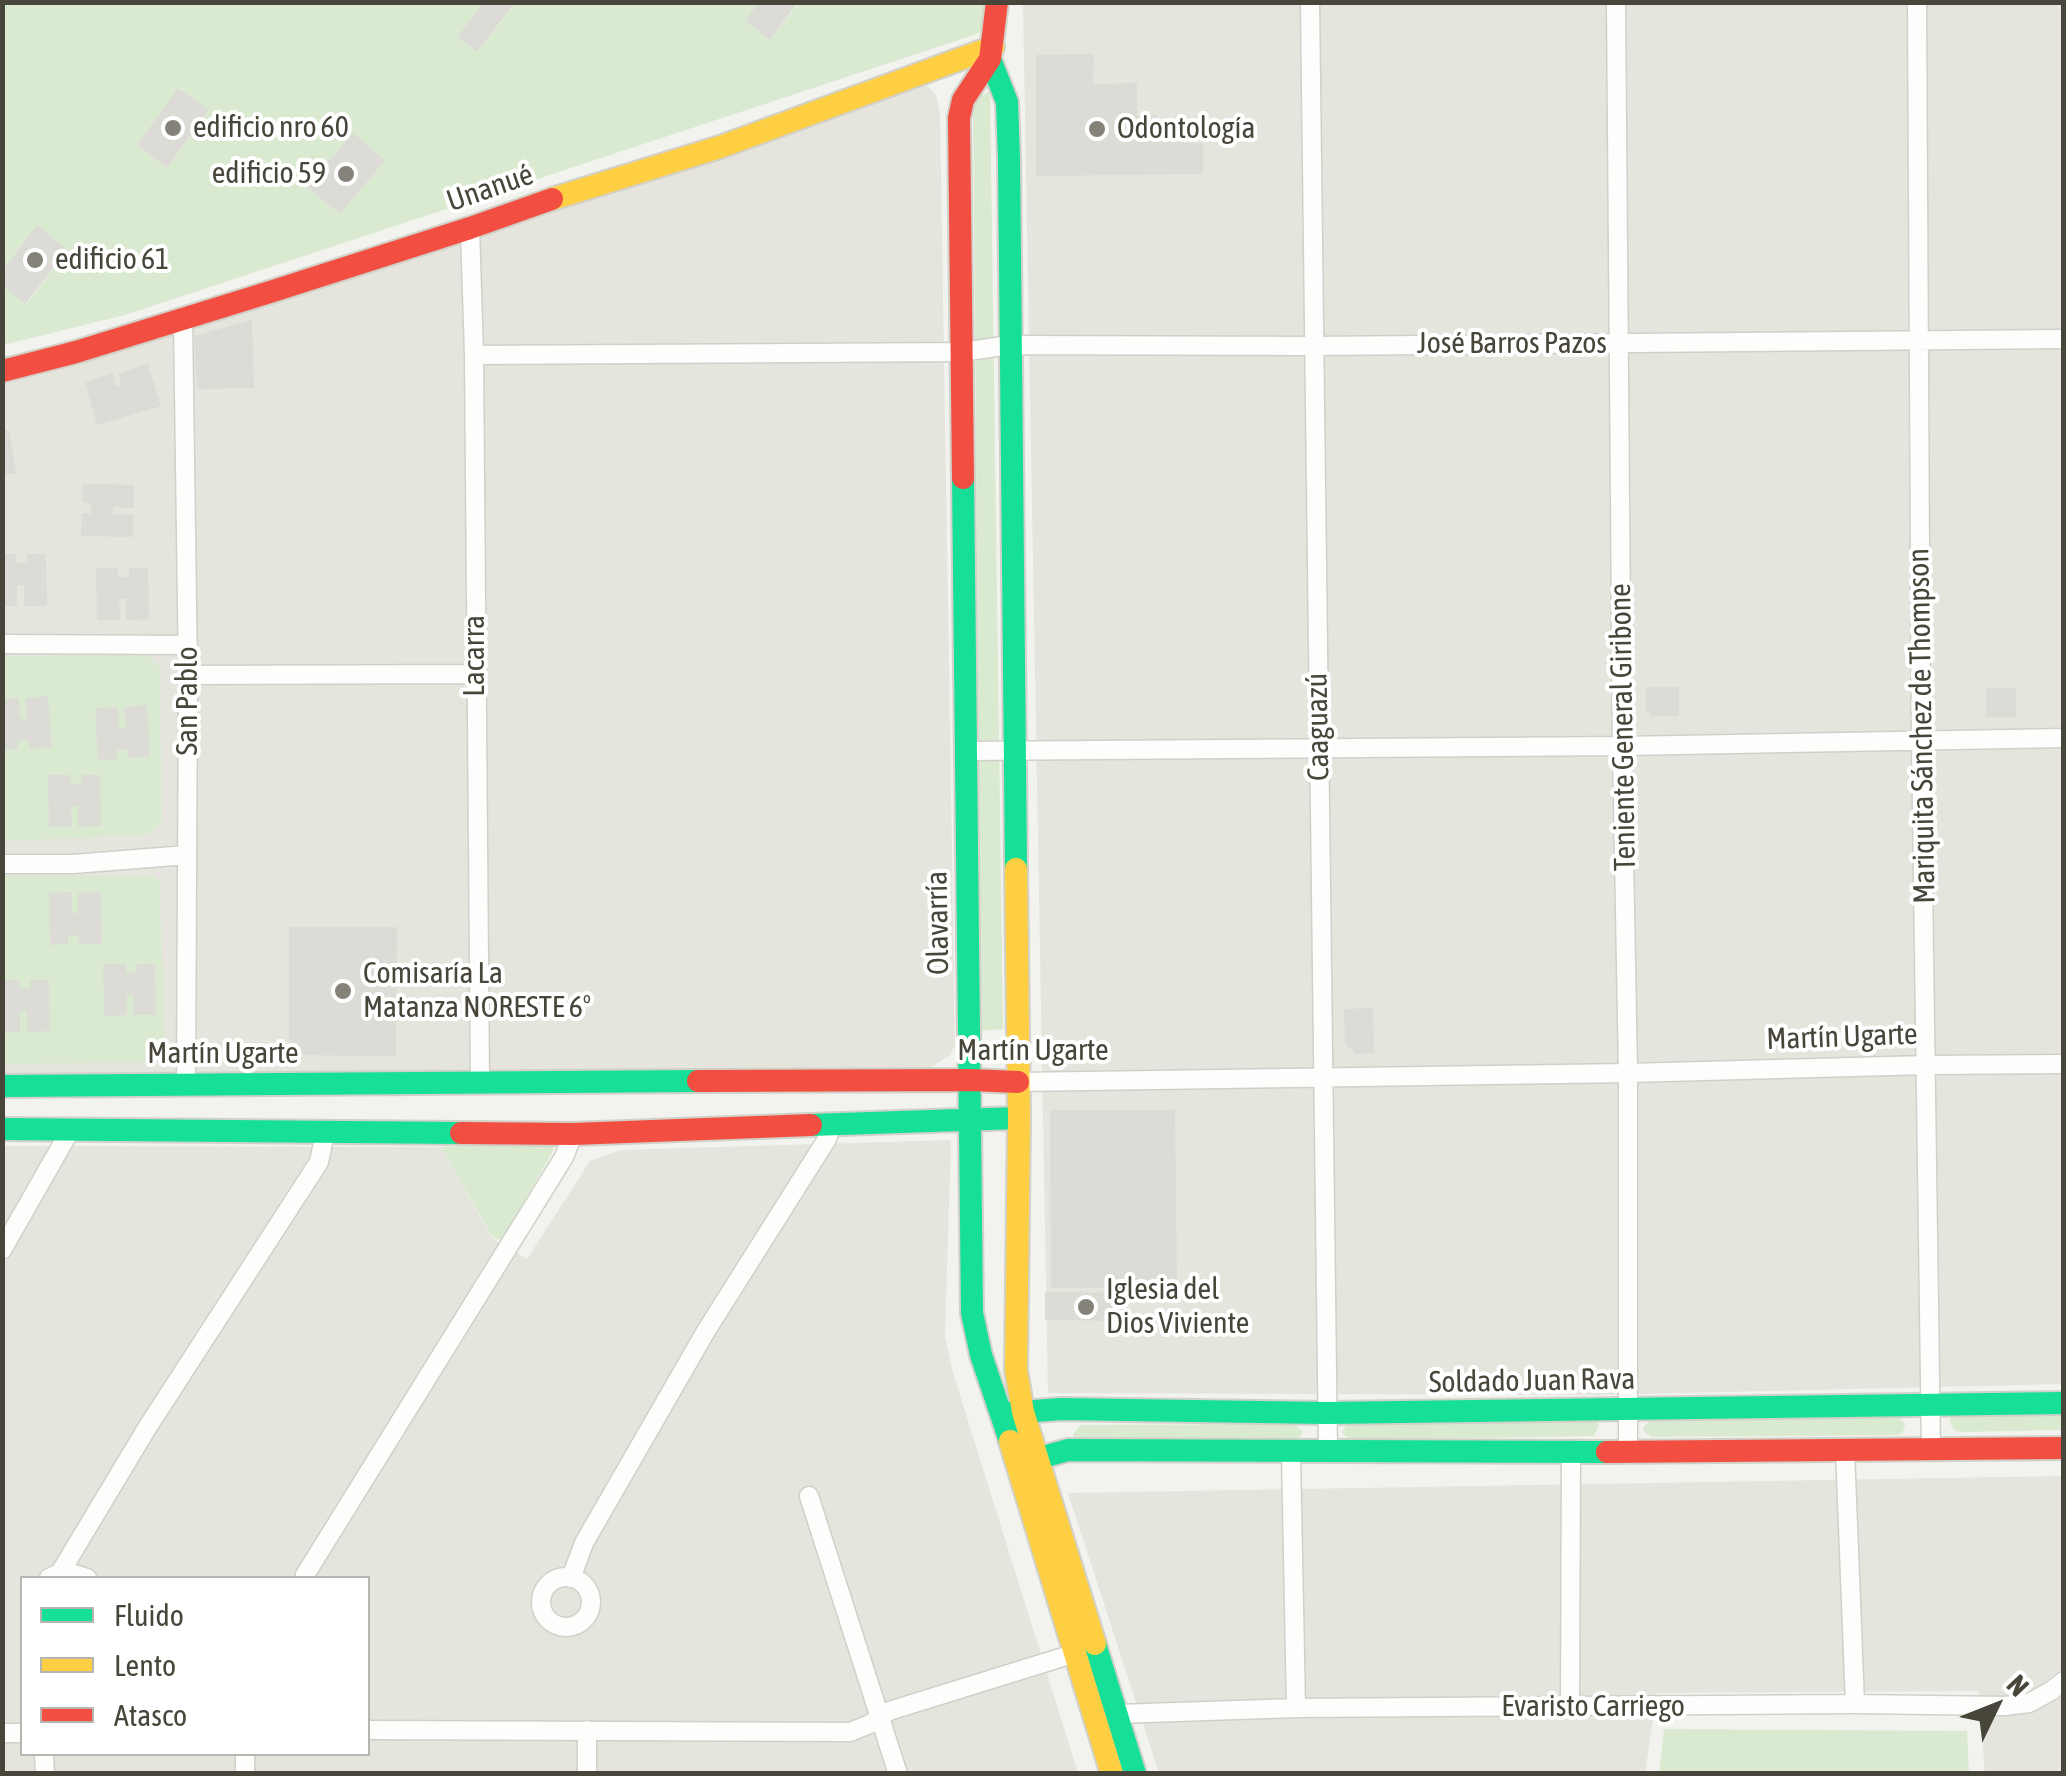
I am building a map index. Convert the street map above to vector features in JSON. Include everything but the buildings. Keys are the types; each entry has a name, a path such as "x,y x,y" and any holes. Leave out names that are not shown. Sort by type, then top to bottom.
{"street":[{"name":"Olavarría","path":"998,2 992,53 1008,102 1019,1118 1012,1412"},
{"name":"Caaguazú","path":"1310,2 1328,1452"},
{"name":"Teniente General Giribone","path":"1616,2 1628,1073 1628,1451"},
{"name":"Mariquita Sánchez de Thompson","path":"1917,2 1921,739 1932,1449"},
{"name":"Olavarría","path":"992,53 963,100 960,118 972,1313 981,1355 1012,1412 1117,1714 1134,1774"},
{"name":"Unanué","path":"2,370 76,352 470,228 992,53"},
{"name":"Lacarra","path":"470,228 480,1084"},
{"name":"San Pablo","path":"183,319 188,645 186,1084"},
{"name":"José Barros Pazos","path":"474,356 962,352 1010,346 2064,339"},
{"path":"2,644 188,645"},
{"path":"188,675 475,674"},
{"path":"966,750 1622,746 2064,738"},
{"path":"2,864 74,864 187,855"},
{"name":"Martín Ugarte","path":"2,1086 1018,1082 2064,1064"},
{"path":"2,1129 573,1134 1019,1118"},
{"path":"571,1578 584,1543 687,1364 832,1125"},
{"path":"2,1250 71,1129"},
{"path":"55,1576 319,1162 325,1133"},
{"path":"310,1576 564,1157 573,1134"},
{"name":"Soldado Juan Rava","path":"1012,1412 1061,1409 1327,1413 2064,1402"},
{"path":"1028,1461 1068,1450 1571,1453 2064,1448"},
{"path":"1845,1449 1855,1704"},
{"path":"1290,1452 1296,1708"},
{"path":"1570,1707 1571,1453"},
{"name":"Olavarría","path":"1028,1461 1076,1654 1112,1774"},
{"path":"810,1496 898,1774"},
{"path":"55,1576 80,1576"},
{"path":"370,1730 850,1732 881,1715 1076,1654"},
{"name":"Evaristo Carriego","path":"1117,1714 1296,1708 2005,1706 2029,1703 2064,1681"},
{"path":"586,1774 588,1730"}],"shaded area":[{"path":"1023,3 2063,3 2063,1384 1599,1395 1048,1393"},
{"path":"925,83 936,95 940,113 955,1045 950,1055 928,1069 3,1074 3,357 81,342"},
{"path":"951,1140 945,1336 953,1373 1078,1773 3,1774 3,1146 441,1147 492,1238 527,1259 590,1161 621,1150"},
{"path":"2063,1476 2063,1773 1985,1773 1978,1691 1657,1693 1645,1773 1159,1773 1068,1493"}],"green space":[{"path":"3,3 484,3 457,37 477,52 516,3 759,3 745,21 770,40 798,3 990,3 985,28 977,34 125,315 3,345 3,286 26,304 68,250 37,226 3,270","holes":["179,88 209,111 167,168 137,145","385,161 340,214 308,187"]},
{"path":"990,91 1003,1029 981,1031 973,99"},
{"path":"147,655 160,667 162,822 146,835 3,841 2,656"},
{"path":"153,875 160,882 165,1056 157,1062 3,1064 2,877"},
{"path":"551,1143 554,1149 503,1240 493,1238 441,1147"},
{"path":"2063,1412 2063,1430 1962,1432 1955,1431 1950,1418 1954,1415"},
{"path":"1898,1417 1905,1424 1899,1435 1652,1437 1643,1428 1651,1420"},
{"path":"1596,1421 1599,1425 1594,1436 1349,1440 1341,1432 1349,1423"},
{"path":"1292,1424 1303,1431 1300,1437 1075,1440 1073,1434 1081,1425"},
{"path":"1664,1729 1967,1731 1969,1773 1659,1773"}],"traffic: fast":[{"path":"990,59 1007,102 1009,159 1016,869"},
{"path":"963,478 972,1313 981,1355 1010,1441"},
{"path":"2,1086 698,1081"},
{"path":"811,1125 1019,1118"},
{"path":"2,1129 461,1133"},
{"path":"1009,1413 1061,1409 1327,1413 2064,1403"},
{"path":"1025,1462 1068,1450 1607,1452"},
{"path":"1095,1644 1135,1774"}],"traffic: slow":[{"path":"552,199 720,147 993,47"},
{"path":"1016,869 1016,1370 1023,1412 1095,1644"},
{"path":"1010,1441 1112,1774"}],"traffic: jam":[{"path":"963,478 959,118 963,100 990,59 997,2"},
{"path":"2,371 270,292 552,199"},
{"path":"698,1081 1018,1082"},
{"path":"461,1133 573,1134 811,1125"},
{"path":"1607,1452 2064,1448"}],"place":[{"name":"edificio nro 60","path":"173,128"},
{"name":"Odontología","path":"1097,129"},
{"name":"edificio 59","path":"346,174"},
{"name":"edificio 61","path":"35,260"},
{"name":"Comisaría La Matanza NORESTE 6°","path":"343,991"},
{"name":"Iglesia del Dios Viviente","path":"1086,1307"}]}
